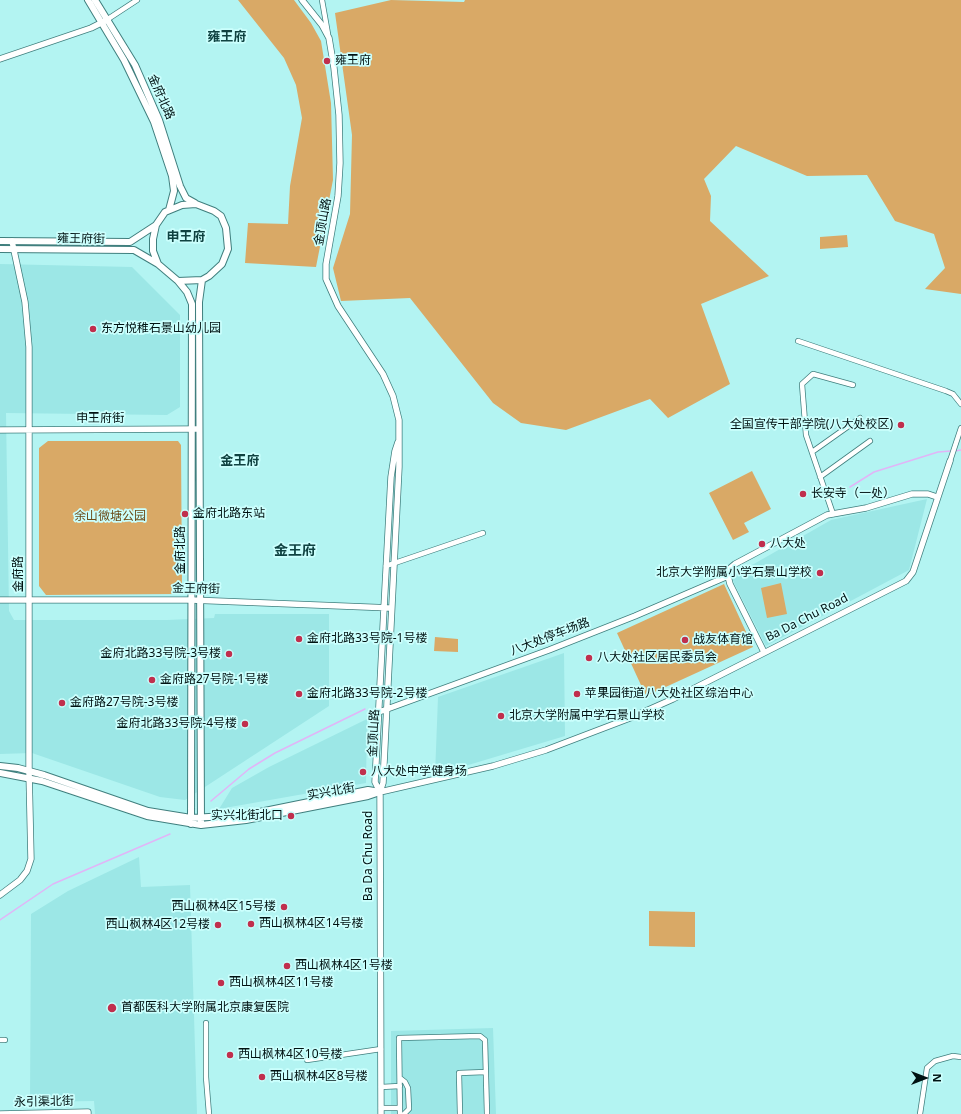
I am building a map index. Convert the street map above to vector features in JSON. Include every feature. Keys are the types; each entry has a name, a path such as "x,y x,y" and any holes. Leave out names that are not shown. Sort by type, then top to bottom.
{"main road":[{"name":"金府北路","path":"88,0 105,21 135,65 168,143 180,186 186,198 196,204"},
{"name":"金府北路","path":"96,0 154,122 172,176 174,192 169,210"},
{"path":"182,204 196,204 214,211 221,216 226,228 228,249 222,264 202,280 178,281 158,264 153,251 153,239 156,225 165,212 182,204"},
{"name":"雍王府街","path":"0,241 130,242 156,225"},
{"name":"雍王府街","path":"0,249 134,250 158,264"},
{"name":"金府北路","path":"201,822 199,302 202,280"},
{"name":"金府北路","path":"178,281 187,292 192,304 191,821"},
{"name":"实兴北街","path":"0,766 148,810 191,821 201,822 245,815 368,790 380,792"},
{"name":"实兴北街","path":"0,774 29,774"}],"street":[{"path":"0,59 91,28 105,21 137,0"},
{"name":"金顶山路","path":"302,0 322,25 329,38 339,114 340,164 338,196 326,264 326,279 338,306 377,362 388,383 397,408 400,438 383,783 380,792"},
{"path":"322,0 329,38"},
{"name":"金府路","path":"0,895 20,880 27,871 31,859 29,774 30,600 28,333 25,302 12,241"},
{"path":"798,341 946,391 953,394 961,404"},
{"path":"833,514 806,434 802,384 813,374 853,386"},
{"path":"812,452 860,418"},
{"path":"950,461 961,428"},
{"name":"申王府街","path":"0,430 199,429"},
{"name":"金顶山路","path":"380,792 375,782 391,477 395,451 400,438"},
{"path":"820,477 870,441"},
{"name":"Ba Da Chu Road","path":"381,1111 380,792 440,780 546,750 630,718 666,702 906,581 913,572 950,461"},
{"name":"八大处停车场路","path":"378,712 621,622 728,576 729,569 735,564 833,514 866,508 902,496 921,493 937,497"},
{"path":"386,566 393,565 483,533"},
{"path":"728,576 730,584 764,652"},
{"name":"金王府街","path":"0,600 200,600 391,608"},
{"path":"206,1023 206,1077 209,1114"},
{"path":"400,1114 399,1038 480,1036 484,1040 487,1114"},
{"path":"307,1060 381,1049"},
{"path":"920,1114 928,1068 935,1061 953,1056 961,1058"},
{"path":"460,1114 459,1073 486,1072"},
{"path":"400,1078 405,1082 408,1088 409,1109 404,1114"},
{"path":"381,1087 400,1086"},
{"path":"381,1111 400,1108"},
{"name":"永引渠北街","path":"0,1114 88,1113"}],"shaded area":[{"path":"0,264 132,267 180,315 180,407 167,415 6,413 9,611 14,620 167,620 214,618 215,614 329,614 329,706 185,800 160,797 32,753 0,754"},
{"name":"北京大学附属小学石景山学校","path":"927,499 909,570 766,646 731,577 831,520"},
{"name":"北京大学附属中学石景山学校","path":"564,653 565,736 435,775 438,697"},
{"path":"367,719 366,783 219,809 232,788 269,767"},
{"name":"首都医科大学附属北京康复医院","path":"139,857 141,887 190,885 197,1114 95,1114 94,1101 30,1102 31,914 68,891"},
{"path":"493,1028 496,1114 391,1114 391,1031"}],"green space":[{"path":"238,0 294,0 311,23 321,41 331,103 333,180 316,267 245,263 248,223 288,224 290,186 302,118 296,85 284,58"},
{"path":"391,0 464,2 465,0 961,0 961,294 925,289 945,268 934,234 895,221 867,175 807,176 736,146 704,179 711,196 710,221 769,276 701,304 730,384 668,418 650,399 566,430 521,423 493,403 410,298 341,301 333,268 350,214 352,135 335,13"},
{"path":"847,235 848,247 820,249 820,237"},
{"name":"余山微塘公园","path":"48,441 178,441 181,445 182,589 177,594 46,595 39,586 39,448"},
{"path":"752,471 771,509 744,523 749,532 733,540 709,493"},
{"path":"781,583 787,614 767,618 761,588"},
{"name":"战友体育馆","path":"724,584 753,647 646,696 617,633"},
{"path":"435,637 458,639 458,652 434,651"},
{"path":"649,911 695,912 695,947 649,946"}],"waterway":[{"path":"955,451 961,450"},
{"path":"850,487 874,472 938,452 951,451"},
{"path":"211,801 249,769 275,753 365,709"},
{"path":"0,920 53,884 170,834"}],"place":[{"name":"雍王府","path":"327,61"},
{"name":"东方悦稚石景山幼儿园","path":"93,329"},
{"name":"全国宣传干部学院(八大处校区)","path":"901,425"},
{"name":"长安寺（一处）","path":"803,494"},
{"name":"金府北路东站","path":"185,514"},
{"name":"八大处","path":"762,544"},
{"name":"北京大学附属小学石景山学校","path":"820,573"},
{"name":"金府北路33号院-1号楼","path":"299,639"},
{"name":"战友体育馆","path":"685,640"},
{"name":"金府北路33号院-3号楼","path":"229,654"},
{"name":"八大处社区居民委员会","path":"589,658"},
{"name":"金府路27号院-1号楼","path":"152,680"},
{"name":"金府北路33号院-2号楼","path":"299,694"},
{"name":"苹果园街道八大处社区综治中心","path":"577,694"},
{"name":"金府路27号院-3号楼","path":"62,703"},
{"name":"北京大学附属中学石景山学校","path":"501,716"},
{"name":"金府北路33号院-4号楼","path":"245,724"},
{"name":"八大处中学健身场","path":"363,772"},
{"name":"实兴北街北口","path":"291,816"},
{"name":"西山枫林4区15号楼","path":"284,907"},
{"name":"西山枫林4区14号楼","path":"251,924"},
{"name":"西山枫林4区12号楼","path":"218,925"},
{"name":"西山枫林4区1号楼","path":"287,966"},
{"name":"西山枫林4区11号楼","path":"221,983"},
{"name":"首都医科大学附属北京康复医院","path":"112,1008"},
{"name":"西山枫林4区10号楼","path":"230,1055"},
{"name":"西山枫林4区8号楼","path":"262,1077"}],"district":[{"name":"雍王府","path":"227,37"},
{"name":"申王府","path":"186,237"},
{"name":"金王府","path":"240,461"},
{"name":"金王府","path":"295,551"}]}
